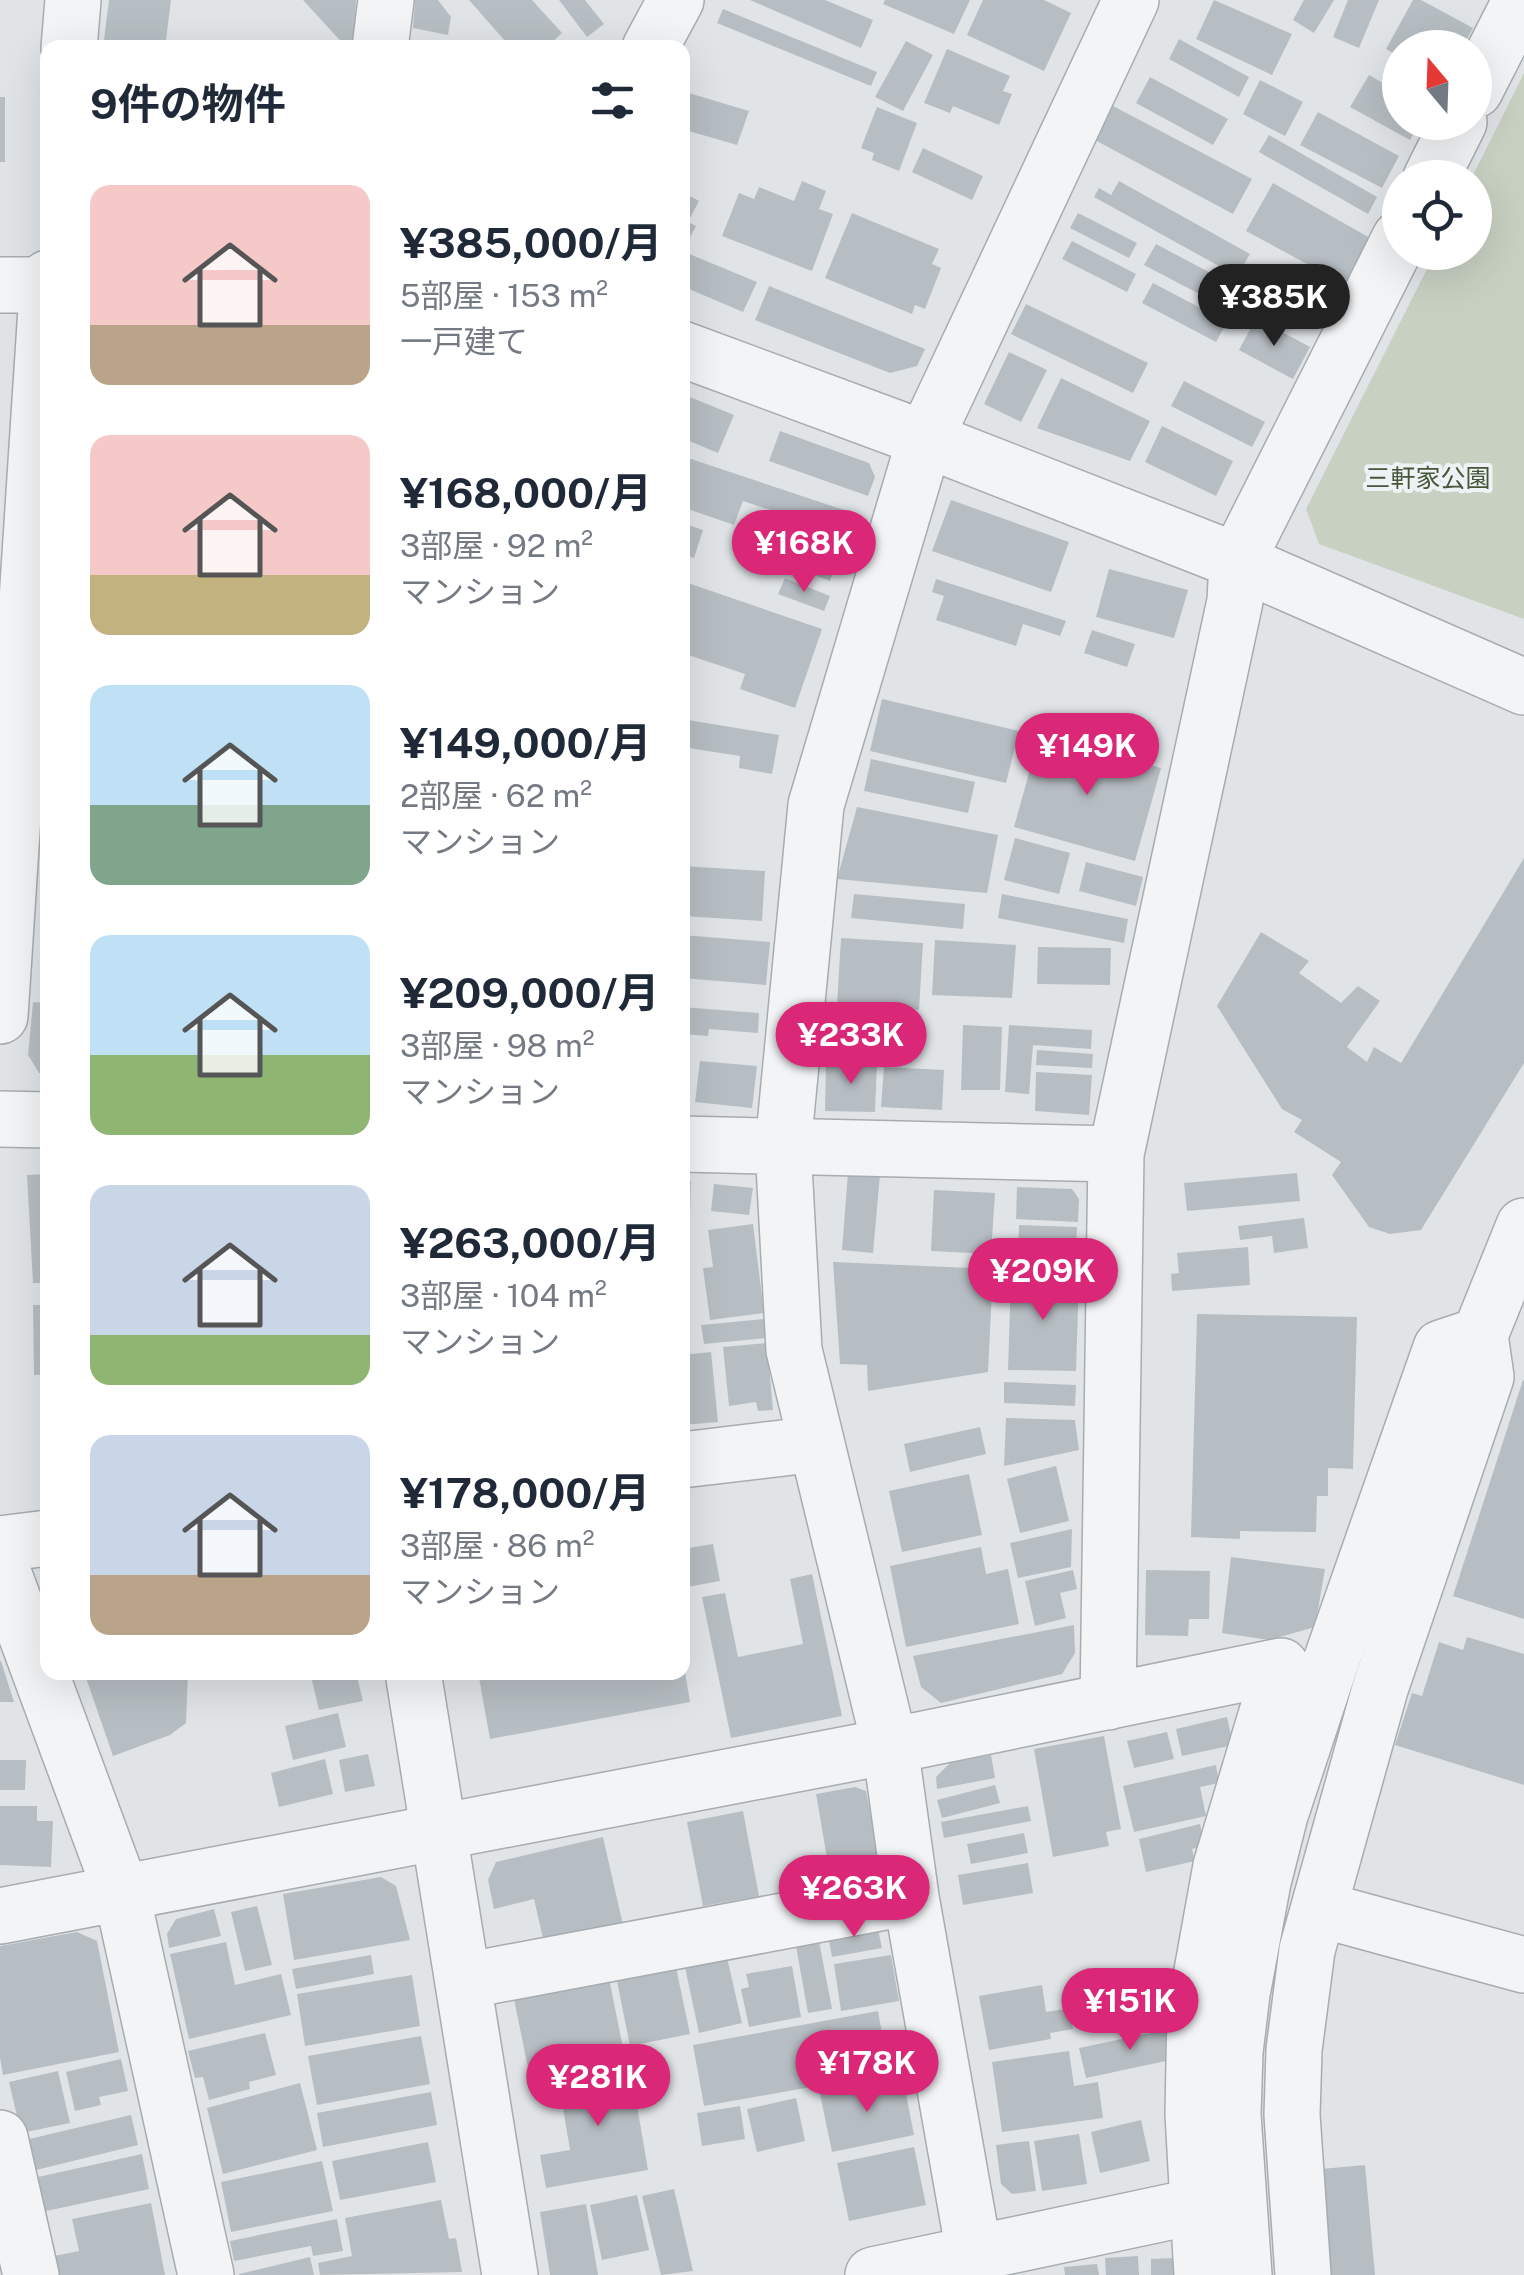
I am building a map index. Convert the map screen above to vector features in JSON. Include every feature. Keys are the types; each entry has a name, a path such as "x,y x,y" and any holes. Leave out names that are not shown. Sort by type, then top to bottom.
{"street":[{"path":"70,40 73,0"},
{"path":"381,40 386,0"},
{"path":"654,40 676,0"},
{"path":"976,2264 912,1897 890,1746 794,1350 783,1147 816,806 925,439 1131,0"},
{"path":"1492,57 1521,0"},
{"path":"1108,1702 1116,1154 1235,601 1237,561 1384,270"},
{"path":"0,285 40,282"},
{"path":"690,352 1237,561 1524,687"},
{"path":"0,1016 40,391"},
{"path":"0,1118 40,1120"},
{"path":"690,1144 1116,1154"},
{"path":"1304,2275 1292,2115 1294,2050 1308,1950 1380,1689 1486,1377 1480,1335 1524,1226"},
{"path":"1244,2275 1233,2114 1235,2052 1251,1940 1280,1815 1441,1348 1480,1335"},
{"path":"690,1459 817,1444"},
{"path":"0,1544 40,1539"},
{"path":"0,1564 40,1672"},
{"path":"0,1916 890,1746 1281,1666 1221,1866 1195,2010 1194,2114 1202,2275"},
{"path":"43,1680 121,1892 206,2275"},
{"path":"414,1680 510,2275"},
{"path":"464,1981 912,1897"},
{"path":"1320,1909 1524,1964"},
{"path":"0,2138 30,2275"},
{"path":"873,2275 976,2264 1197,2206"}],"green space":[{"name":"三軒家公園","path":"1524,73 1524,619 1319,544 1306,509 1426,270 1492,270 1492,160 1480,160"}],"building":[{"path":"109,0 171,0 166,40 104,40"},
{"path":"303,0 356,0 354,40 340,40"},
{"path":"415,0 438,0 451,17 448,35 413,28"},
{"path":"469,0 532,0 562,33 555,40 504,40"},
{"path":"559,0 585,0 604,24 587,37"},
{"path":"750,0 825,0 873,20 861,48"},
{"path":"885,0 970,0 954,34 883,4"},
{"path":"983,0 1044,0 1071,13 1044,71 967,35"},
{"path":"1214,0 1292,34 1272,75 1196,39"},
{"path":"1304,0 1334,0 1314,33 1293,20"},
{"path":"1348,0 1379,0 1359,48 1333,37"},
{"path":"1413,0 1421,0 1473,28 1472,30 1396,30"},
{"path":"723,9 877,72 871,86 717,23"},
{"path":"1179,39 1249,77 1239,97 1169,59"},
{"path":"906,41 933,55 903,111 875,97"},
{"path":"947,49 1010,76 1003,91 1012,94 999,125 953,106 950,113 924,103"},
{"path":"1369,75 1382,82 1382,125 1350,107"},
{"path":"1150,77 1228,119 1213,145 1136,103"},
{"path":"1260,80 1303,102 1285,136 1243,114"},
{"path":"690,93 749,111 737,145 690,131"},
{"path":"0,97 5,97 5,162 0,162"},
{"path":"1113,106 1252,179 1233,214 1095,140"},
{"path":"877,107 917,123 899,171 872,160 874,153 861,148"},
{"path":"1318,112 1399,156 1397,160 1382,160 1382,188 1300,145"},
{"path":"1269,135 1377,197 1368,214 1259,152"},
{"path":"923,148 983,176 972,200 912,172"},
{"path":"802,181 826,191 819,209 833,214 812,271 722,236 739,193 754,199 759,187 794,201"},
{"path":"1119,181 1250,254 1237,276 1094,197 1099,188 1111,195"},
{"path":"1273,183 1370,238 1344,284 1246,231"},
{"path":"690,196 699,201 690,218"},
{"path":"852,213 939,249 932,264 941,268 925,309 915,305 912,314 825,278"},
{"path":"1078,213 1137,243 1129,258 1070,228"},
{"path":"1072,241 1136,274 1127,292 1062,259"},
{"path":"1156,244 1237,287 1226,308 1144,265"},
{"path":"690,254 757,282 743,312 690,289"},
{"path":"1278,265 1334,291 1321,317 1266,290"},
{"path":"1153,283 1227,322 1216,342 1142,303"},
{"path":"769,286 925,349 917,366 890,373 755,320"},
{"path":"1026,304 1148,363 1133,393 1011,334"},
{"path":"1256,318 1310,347 1293,379 1239,350"},
{"path":"1009,352 1047,370 1021,422 984,404"},
{"path":"1061,378 1150,421 1130,461 1037,428"},
{"path":"1184,381 1265,422 1252,447 1171,406"},
{"path":"690,397 734,415 718,453 690,441"},
{"path":"1162,426 1233,461 1216,496 1145,462"},
{"path":"780,431 869,463 875,477 868,496 769,461"},
{"path":"690,459 856,514 849,536 743,501 734,525 690,510"},
{"path":"951,500 1069,542 1051,592 932,551"},
{"path":"690,526 703,530 694,558 690,557"},
{"path":"772,529 839,555 830,581 762,555"},
{"path":"1109,569 1188,590 1174,638 1096,617"},
{"path":"785,578 830,596 824,611 778,594"},
{"path":"936,579 1066,621 1060,636 1023,624 1016,646 936,620 944,596 932,592"},
{"path":"690,584 822,629 795,708 740,689 745,674 690,656"},
{"path":"1092,630 1135,644 1127,667 1084,653"},
{"path":"882,699 1019,731 1006,783 870,751"},
{"path":"690,720 779,735 772,774 739,768 740,756 690,748"},
{"path":"1040,734 1161,768 1135,861 1014,827"},
{"path":"871,759 975,782 968,813 864,791"},
{"path":"857,807 998,835 987,893 837,879"},
{"path":"1015,838 1070,853 1059,894 1004,880"},
{"path":"1524,858 1524,1063 1421,1230 1390,1234 1369,1227 1332,1175 1341,1162 1294,1132 1302,1120 1282,1109 1217,1006 1261,932 1309,961 1299,973 1341,1003 1358,986 1380,1001 1347,1047 1367,1062 1374,1047 1401,1063"},
{"path":"1086,862 1143,877 1136,906 1079,891"},
{"path":"690,866 765,871 762,921 690,916"},
{"path":"854,894 965,904 963,929 851,918"},
{"path":"1002,894 1128,919 1124,943 998,918"},
{"path":"690,936 770,942 766,985 690,979"},
{"path":"841,938 923,943 919,1010 837,1005"},
{"path":"935,940 1016,945 1012,998 932,995"},
{"path":"1038,947 1111,948 1110,985 1037,984"},
{"path":"33,1002 40,1002 40,1073 28,1055"},
{"path":"690,1008 759,1013 758,1033 709,1029 708,1036 690,1035"},
{"path":"832,1019 911,1025 908,1057 830,1051"},
{"path":"963,1025 1002,1027 1000,1090 961,1090"},
{"path":"1009,1025 1092,1030 1091,1049 1033,1045 1029,1094 1005,1092"},
{"path":"1037,1050 1093,1054 1092,1068 1036,1065"},
{"path":"700,1061 757,1066 752,1108 695,1102"},
{"path":"826,1063 877,1064 875,1112 825,1111"},
{"path":"884,1067 944,1070 942,1110 881,1107"},
{"path":"1036,1072 1092,1075 1089,1115 1035,1111"},
{"path":"848,1173 880,1175 873,1253 842,1250"},
{"path":"1297,1173 1300,1201 1187,1211 1184,1183"},
{"path":"40,1174 40,1283 33,1283 27,1175"},
{"path":"714,1184 753,1188 749,1215 711,1211"},
{"path":"1017,1187 1072,1189 1079,1199 1078,1222 1016,1219"},
{"path":"934,1190 995,1193 991,1254 931,1251"},
{"path":"1304,1218 1308,1248 1274,1253 1272,1236 1240,1240 1238,1226"},
{"path":"753,1224 764,1313 710,1320 703,1268 713,1267 708,1230"},
{"path":"1019,1225 1077,1227 1076,1254 1018,1252"},
{"path":"1248,1247 1250,1285 1172,1291 1171,1274 1179,1273 1177,1253"},
{"path":"833,1262 993,1269 988,1372 868,1391 867,1365 840,1364"},
{"path":"1011,1275 1079,1277 1076,1371 1008,1370"},
{"path":"33,1305 40,1305 40,1375 34,1375"},
{"path":"1197,1314 1357,1317 1353,1469 1328,1468 1328,1496 1317,1496 1316,1532 1240,1531 1240,1539 1191,1537"},
{"path":"765,1319 766,1338 704,1344 701,1325"},
{"path":"767,1343 773,1410 758,1411 756,1402 729,1406 723,1347"},
{"path":"711,1352 718,1422 690,1424 690,1354"},
{"path":"1524,1380 1524,1619 1453,1596"},
{"path":"1004,1382 1076,1385 1075,1406 1004,1403"},
{"path":"1006,1418 1075,1420 1079,1450 1004,1466"},
{"path":"980,1427 986,1454 910,1472 904,1444"},
{"path":"1056,1466 1069,1521 1020,1533 1007,1479"},
{"path":"969,1474 982,1535 902,1552 889,1491"},
{"path":"1072,1529 1071,1567 1018,1578 1010,1543"},
{"path":"713,1544 720,1581 690,1587 690,1548"},
{"path":"981,1547 986,1574 1008,1569 1019,1624 906,1647 890,1566"},
{"path":"1231,1557 1325,1569 1315,1627 1269,1640 1222,1633"},
{"path":"1073,1570 1077,1589 1060,1593 1066,1618 1035,1626 1025,1581"},
{"path":"1146,1570 1210,1571 1209,1619 1189,1619 1188,1636 1145,1635"},
{"path":"812,1574 842,1716 731,1738 702,1597 725,1593 738,1657 803,1644 790,1579"},
{"path":"1074,1625 1075,1653 1062,1674 941,1703 921,1687 913,1656"},
{"path":"1467,1637 1524,1654 1524,1785 1395,1745 1412,1693 1422,1696 1439,1642 1463,1650"},
{"path":"1,1661 14,1702 0,1702"},
{"path":"87,1680 188,1680 186,1723 170,1735 113,1756"},
{"path":"312,1680 358,1680 363,1701 319,1710"},
{"path":"479,1680 686,1680 690,1702 490,1739"},
{"path":"338,1713 346,1747 293,1760 285,1726"},
{"path":"1227,1717 1233,1745 1182,1756 1176,1729"},
{"path":"1167,1732 1174,1759 1134,1768 1127,1741"},
{"path":"1104,1736 1121,1829 1106,1832 1109,1846 1053,1857 1034,1749"},
{"path":"368,1754 375,1786 345,1792 339,1760"},
{"path":"991,1755 995,1778 937,1789 936,1777 950,1763"},
{"path":"325,1759 333,1794 279,1807 271,1773"},
{"path":"0,1760 26,1760 25,1790 0,1790"},
{"path":"1216,1765 1219,1783 1200,1787 1206,1816 1134,1832 1123,1786"},
{"path":"995,1785 1000,1803 942,1818 937,1800"},
{"path":"855,1787 866,1791 880,1864 869,1874 831,1881 816,1794"},
{"path":"0,1806 37,1806 37,1821 53,1821 51,1867 0,1865"},
{"path":"1028,1806 1031,1821 944,1838 941,1822"},
{"path":"743,1811 759,1896 703,1906 687,1822"},
{"path":"1200,1824 1205,1846 1192,1849 1195,1861 1146,1872 1139,1839"},
{"path":"1024,1833 1028,1853 971,1864 967,1844"},
{"path":"603,1837 623,1925 544,1943 534,1899 494,1909 488,1880 496,1862"},
{"path":"1028,1863 1033,1893 963,1905 958,1875"},
{"path":"381,1877 396,1886 410,1940 294,1960 283,1894"},
{"path":"257,1906 272,1965 245,1971 231,1912"},
{"path":"214,1909 221,1936 169,1948 167,1934 176,1919"},
{"path":"877,1925 882,1948 832,1957 827,1930"},
{"path":"817,1931 832,2009 808,2013 794,1935"},
{"path":"77,1932 97,1941 119,2052 3,2075 0,1946"},
{"path":"226,1942 235,1985 281,1974 291,2015 189,2039 170,1954"},
{"path":"725,1949 742,2023 699,2033 683,1958"},
{"path":"371,1955 374,1974 296,1989 292,1969"},
{"path":"891,1955 899,2001 841,2011 834,1964"},
{"path":"674,1958 690,2034 630,2046 615,1971"},
{"path":"792,1966 801,2017 749,2027 741,1989 749,1987 746,1974"},
{"path":"608,1973 623,2048 528,2068 514,1999"},
{"path":"412,1975 420,2026 305,2046 297,1994"},
{"path":"1042,1985 1046,2012 1070,2008 1073,2029 1050,2033 1051,2039 989,2050 979,1996"},
{"path":"878,2011 889,2073 704,2106 693,2045"},
{"path":"1174,2028 1180,2058 1086,2078 1079,2048"},
{"path":"265,2033 276,2075 249,2082 250,2089 209,2100 203,2077 195,2078 188,2051"},
{"path":"421,2036 430,2084 317,2105 308,2056"},
{"path":"1069,2051 1074,2086 1098,2082 1103,2118 1002,2132 992,2062"},
{"path":"121,2059 128,2091 99,2097 101,2105 75,2111 66,2072"},
{"path":"630,2065 648,2170 546,2188 540,2155 570,2150 558,2078"},
{"path":"58,2071 70,2123 21,2133 9,2082"},
{"path":"903,2078 914,2135 832,2152 820,2094"},
{"path":"300,2083 317,2150 223,2174 207,2108"},
{"path":"431,2092 437,2125 323,2147 317,2113"},
{"path":"796,2098 805,2141 757,2152 747,2109"},
{"path":"740,2106 745,2139 702,2146 697,2113"},
{"path":"131,2115 138,2145 32,2171 25,2140"},
{"path":"1141,2120 1150,2161 1100,2173 1091,2132"},
{"path":"1079,2134 1087,2184 1042,2191 1034,2141"},
{"path":"1029,2141 1036,2191 1012,2194 1001,2184 996,2145"},
{"path":"428,2142 436,2182 340,2200 332,2161"},
{"path":"914,2147 926,2205 849,2221 837,2163"},
{"path":"142,2154 149,2189 37,2213 29,2179"},
{"path":"322,2161 333,2211 231,2232 221,2182"},
{"path":"1365,2165 1375,2275 1330,2275 1321,2169"},
{"path":"674,2189 693,2271 661,2275 642,2196"},
{"path":"637,2195 649,2250 602,2260 590,2205"},
{"path":"441,2200 449,2239 456,2238 462,2272 320,2275 318,2263 352,2256 345,2218"},
{"path":"151,2203 165,2275 52,2275 49,2257 79,2251 72,2219"},
{"path":"586,2204 598,2275 550,2275 540,2212"},
{"path":"337,2219 343,2251 313,2256 311,2246 234,2261 230,2241"},
{"path":"1138,2256 1139,2275 1106,2275 1105,2258"},
{"path":"310,2257 314,2275 239,2275 239,2274"},
{"path":"1176,2258 1182,2275 1151,2275 1151,2259"},
{"path":"1097,2264 1099,2275 1065,2275 1064,2267"}]}
